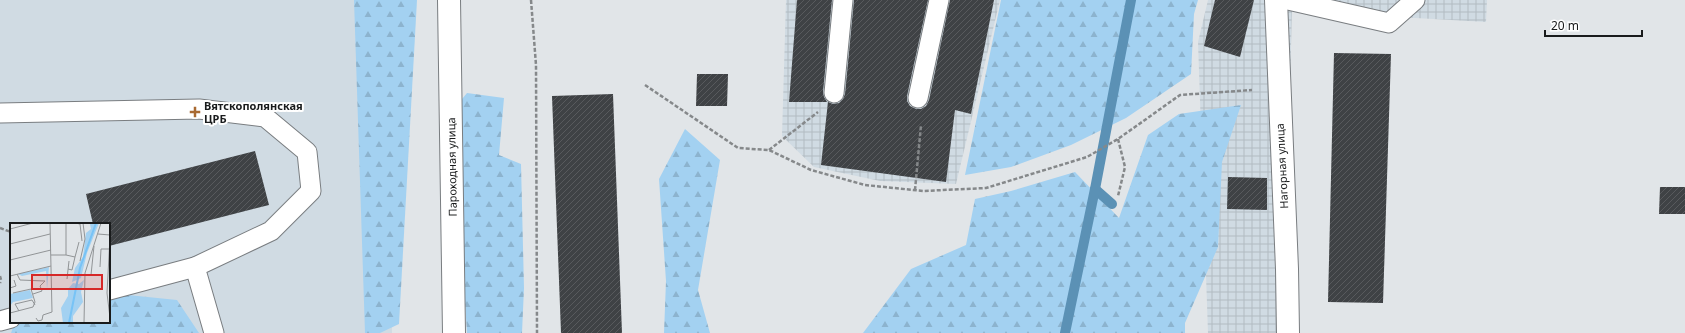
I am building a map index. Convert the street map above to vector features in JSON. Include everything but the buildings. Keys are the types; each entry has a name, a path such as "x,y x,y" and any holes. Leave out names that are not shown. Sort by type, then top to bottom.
{"street":[{"name":"Пароходная улица","path":"449,0 454,333"},
{"name":"Нагорная улица","path":"1276,0 1287,269 1288,333"}],"lane":[{"path":"834,93 843,0"},
{"path":"918,98 939,0"},
{"path":"1288,0 1389,24 1415,0"},
{"path":"0,113 199,109 266,117 307,152 312,191 271,231 195,267 110,290"},
{"path":"195,267 214,333"},
{"path":"0,321 10,318"}],"path":[{"path":"531,0 536,65 537,333"},
{"path":"645,85 738,148 769,150 811,170 865,185 915,190 986,188 1087,157 1118,140 1180,95 1236,92"},
{"path":"769,150 829,104 834,93"},
{"path":"915,190 922,116 918,98"},
{"path":"1118,140 1125,167 1118,196"},
{"path":"0,228 10,232"},
{"path":"0,276 0,283"}],"shaded area":[{"name":"Вятскополянская ЦРБ","path":"0,0 389,0 392,333 0,333"},
{"path":"786,0 1000,0 956,184 880,181 814,167 782,136"},
{"path":"1208,0 1487,0 1486,22 1292,11 1283,333 1208,333 1198,42"}],"green space":[{"path":"354,0 417,0 399,324 380,333 365,333"},
{"path":"1001,0 1198,0 1194,14 1191,74 1126,118 1071,145 1011,167 965,175"},
{"path":"467,93 504,98 499,155 521,164 524,288 522,333 467,333 458,196 448,116"},
{"path":"1241,105 1222,162 1218,247 1185,323 1185,333 863,333 911,269 966,245 975,199 1011,191 1075,172 1119,218 1148,135 1179,114"},
{"path":"685,129 720,160 698,290 710,333 664,333 666,281 659,179"},
{"path":"128,295 177,300 199,333 11,333 15,323 110,323 110,299"}],"waterway":[{"path":"1065,333 1095,189 1131,0"},
{"path":"1095,189 1112,204"}],"place":[{"name":"Вятскополянская ЦРБ","path":"195,112"}]}
